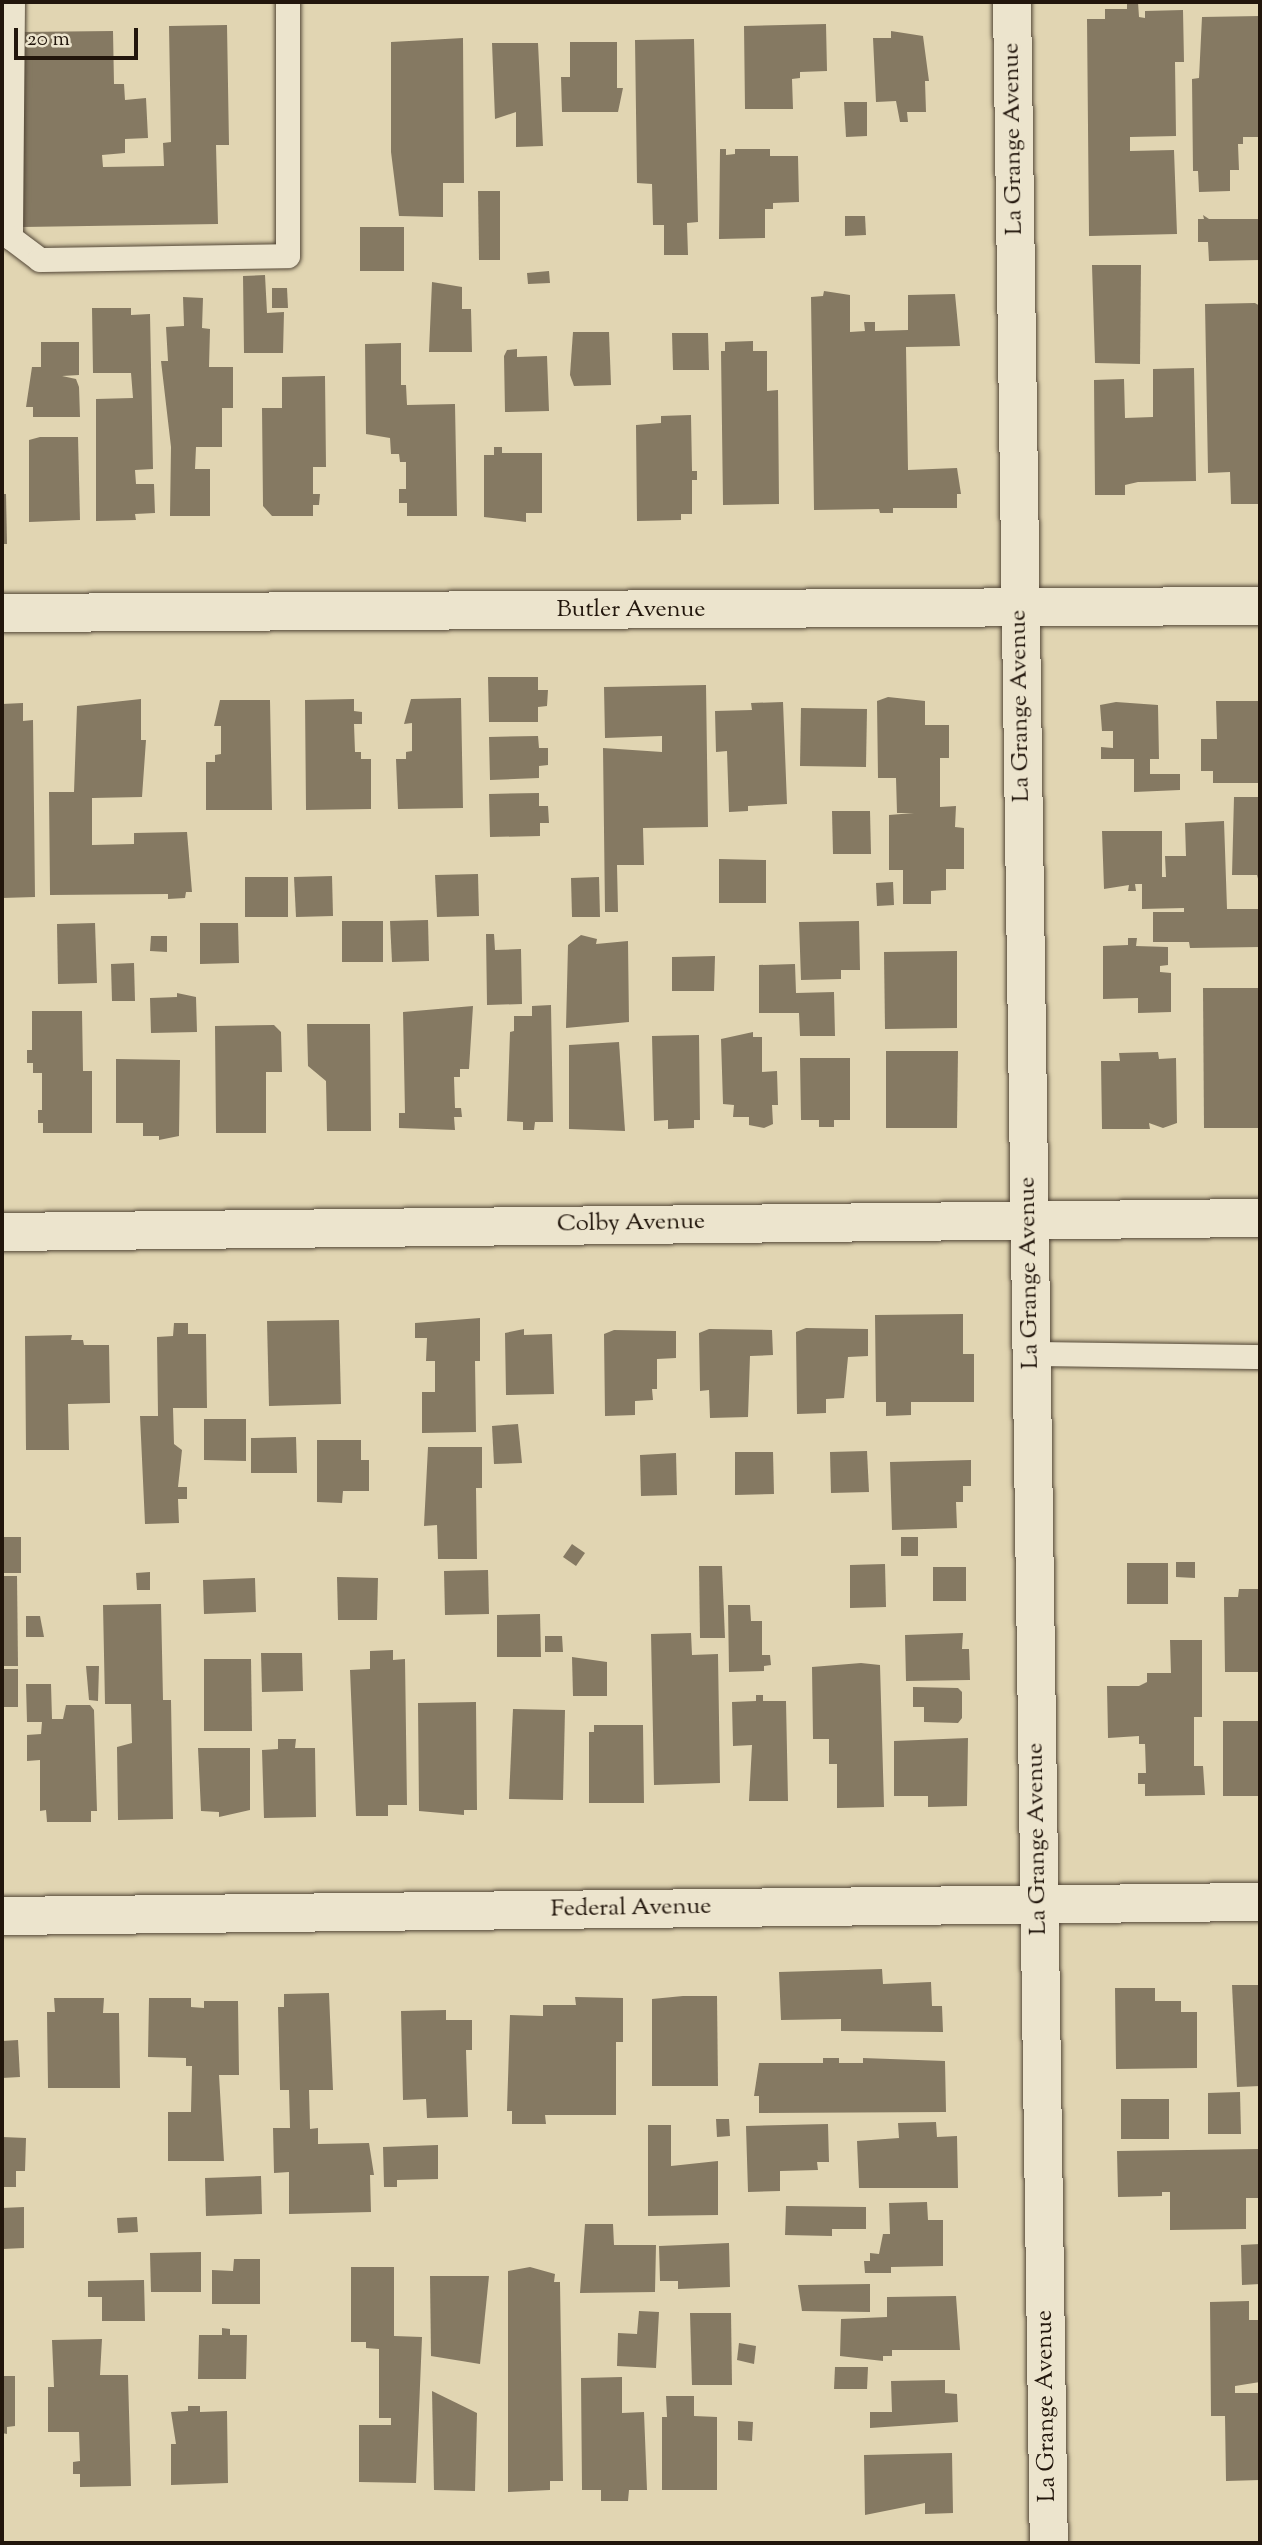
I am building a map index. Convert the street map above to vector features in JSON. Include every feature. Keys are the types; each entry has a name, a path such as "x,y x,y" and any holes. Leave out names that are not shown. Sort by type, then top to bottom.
{"street":[{"name":"La Grange Avenue","path":"1012,2 1049,2543"},
{"name":"Butler Avenue","path":"2,614 1020,611 1260,607"},
{"name":"Colby Avenue","path":"2,1232 1260,1218"},
{"name":"Federal Avenue","path":"2,1916 1260,1902"}],"lane":[{"path":"13,2 11,238 40,260 288,256 288,2"},
{"path":"1031,1354 1260,1357"}],"building":[{"path":"1127,2 1138,2 1139,17 1145,18 1145,11 1183,10 1184,62 1175,62 1176,136 1130,137 1130,151 1174,150 1177,234 1089,236 1087,19 1105,19 1105,9 1127,9"},
{"path":"1260,16 1259,137 1243,137 1243,144 1238,144 1239,170 1230,170 1230,191 1199,192 1198,171 1193,171 1192,79 1199,78 1202,17"},
{"path":"826,24 827,71 800,72 800,78 792,79 793,109 745,109 744,26"},
{"path":"227,25 229,145 216,145 218,224 23,227 20,32 113,31 114,84 124,84 125,100 146,98 148,138 125,139 125,153 102,155 103,167 164,166 163,143 171,142 169,26"},
{"path":"891,31 923,36 929,81 925,81 926,112 907,112 908,122 900,122 896,101 876,102 873,38 891,38"},
{"path":"463,38 464,183 443,183 443,217 399,216 391,152 391,42"},
{"path":"694,39 698,222 687,223 688,255 664,255 664,225 653,225 652,184 637,183 635,40"},
{"path":"570,42 617,42 617,88 623,88 618,112 562,112 561,77 570,77"},
{"path":"492,43 538,43 543,146 516,147 516,112 495,119"},
{"path":"844,102 867,102 867,136 846,137"},
{"path":"720,149 726,149 726,155 735,154 735,149 770,149 770,156 798,156 799,202 773,203 773,209 765,209 765,238 719,239"},
{"path":"478,191 500,191 500,260 479,260"},
{"path":"1203,215 1209,219 1260,219 1260,260 1209,261 1208,242 1198,242 1198,219 1204,219"},
{"path":"845,216 865,216 866,235 845,236"},
{"path":"360,227 404,227 404,271 360,271"},
{"path":"1092,265 1141,265 1140,364 1095,363"},
{"path":"549,271 550,283 528,284 527,273"},
{"path":"265,275 267,313 284,312 283,353 244,353 243,276"},
{"path":"432,282 462,287 462,309 471,309 472,352 429,352"},
{"path":"272,288 287,288 288,308 272,308"},
{"path":"824,291 850,295 850,332 865,331 864,322 875,322 875,331 908,330 908,295 955,294 960,346 906,347 908,470 957,468 961,494 957,494 957,508 893,508 893,513 880,513 879,509 814,510 811,297 823,296"},
{"path":"183,297 203,298 202,328 210,329 209,367 233,367 233,408 222,408 222,447 196,447 195,469 210,469 210,516 170,516 171,447 161,361 168,361 166,327 184,326"},
{"path":"1255,303 1260,306 1260,504 1231,504 1230,472 1208,473 1205,304"},
{"path":"92,308 131,308 131,315 150,314 153,469 135,470 136,484 154,484 155,513 135,514 136,520 96,521 96,399 133,398 131,373 93,373"},
{"path":"4,326 4,363 2,363"},
{"path":"573,332 609,332 611,385 574,386 570,375"},
{"path":"672,333 708,333 709,370 673,370"},
{"path":"753,341 753,351 767,351 767,391 778,390 779,504 723,505 721,351 725,351 725,342"},
{"path":"41,342 79,342 79,375 62,376 76,379 79,387 80,417 33,417 33,407 26,407 32,367 41,367"},
{"path":"401,343 401,385 406,385 407,405 455,404 457,516 407,516 407,503 399,503 399,489 406,489 406,462 400,462 399,454 391,454 390,438 366,434 365,344"},
{"path":"517,349 517,357 547,356 549,411 505,412 504,356 507,350"},
{"path":"1194,368 1196,481 1138,482 1125,485 1125,495 1095,495 1094,380 1124,379 1125,418 1153,417 1153,369"},
{"path":"325,376 326,467 313,467 313,494 320,494 319,505 313,505 313,516 272,516 263,506 262,408 282,408 282,377"},
{"path":"691,415 692,471 697,471 697,480 692,480 692,514 681,514 681,520 637,521 636,425 661,423 661,416"},
{"path":"40,437 78,437 80,520 29,522 29,440"},
{"path":"494,447 502,447 502,453 542,453 542,513 526,513 526,522 484,517 484,455 494,455"},
{"path":"2,494 6,494 7,544 2,544"},
{"path":"488,677 538,677 538,690 548,690 547,706 538,707 538,722 489,722"},
{"path":"706,685 708,827 643,828 644,865 617,865 618,912 605,912 603,748 662,752 662,736 605,738 604,687"},
{"path":"888,697 925,701 925,725 949,725 949,758 940,758 940,807 956,806 955,827 964,828 964,869 946,869 946,890 931,891 931,904 903,904 903,870 889,870 889,815 914,813 897,813 896,778 878,778 877,701"},
{"path":"461,698 463,808 398,809 396,759 406,759 406,752 412,751 412,723 404,724 411,699"},
{"path":"141,699 141,740 146,740 142,797 92,798 92,845 134,844 134,833 187,832 192,892 186,892 185,898 168,899 168,894 50,895 49,792 74,792 77,706"},
{"path":"354,699 354,711 362,712 362,724 354,724 355,752 361,752 361,759 371,759 371,809 306,810 305,700"},
{"path":"220,700 270,700 272,810 206,810 206,762 215,762 215,755 221,754 221,726 214,726"},
{"path":"1216,701 1260,701 1260,783 1213,783 1213,771 1201,771 1201,739 1217,739"},
{"path":"783,702 787,804 748,806 748,811 729,812 727,751 716,752 715,711 752,710 751,703"},
{"path":"1116,702 1158,705 1159,759 1150,759 1150,774 1180,774 1180,790 1134,792 1134,759 1101,759 1101,747 1113,748 1113,731 1102,731 1100,705"},
{"path":"23,703 23,721 33,720 35,897 2,898 2,704"},
{"path":"801,708 867,709 866,767 800,766"},
{"path":"538,736 539,748 548,748 548,765 539,766 539,778 490,780 489,737"},
{"path":"539,793 539,806 548,806 549,823 540,823 540,836 490,837 489,794"},
{"path":"1234,797 1260,797 1260,886 1257,875 1232,875"},
{"path":"832,811 870,811 871,854 833,854"},
{"path":"1224,821 1227,909 1260,909 1260,947 1190,948 1189,942 1153,942 1153,912 1184,912 1184,908 1142,909 1142,884 1135,884 1136,891 1128,891 1129,885 1104,889 1102,831 1162,831 1162,877 1166,877 1165,856 1186,856 1185,823"},
{"path":"719,859 766,860 766,903 719,903"},
{"path":"478,874 479,916 437,917 435,875"},
{"path":"332,876 333,916 296,917 294,877"},
{"path":"245,877 288,877 288,917 245,917"},
{"path":"599,877 600,917 572,917 571,878"},
{"path":"893,882 894,905 877,906 876,883"},
{"path":"428,920 429,961 392,962 390,921"},
{"path":"342,921 383,921 383,962 342,962"},
{"path":"859,921 860,970 841,970 841,979 801,980 799,922"},
{"path":"95,923 97,983 58,984 57,924"},
{"path":"200,923 238,923 239,963 200,964"},
{"path":"486,934 494,934 495,950 521,949 522,1004 487,1005"},
{"path":"581,935 597,939 596,944 628,941 629,1022 566,1028 568,945"},
{"path":"151,936 167,936 167,952 150,951"},
{"path":"1128,938 1137,938 1136,946 1168,947 1168,965 1160,966 1160,972 1171,973 1171,1012 1138,1013 1138,998 1103,999 1103,946 1128,945"},
{"path":"957,951 957,1028 885,1029 884,952"},
{"path":"715,956 714,991 672,991 672,957"},
{"path":"134,963 135,1001 112,1001 111,964"},
{"path":"795,964 796,993 834,992 835,1036 800,1036 799,1013 759,1013 759,965"},
{"path":"1203,988 1260,988 1260,1128 1204,1128"},
{"path":"177,993 196,997 197,1032 151,1033 150,998 177,997"},
{"path":"551,1005 553,1122 535,1122 534,1130 523,1130 523,1122 507,1121 510,1032 514,1031 514,1016 532,1016 532,1006"},
{"path":"473,1006 469,1069 460,1069 460,1077 454,1077 455,1108 461,1108 462,1117 454,1117 455,1130 399,1128 399,1113 405,1113 403,1012"},
{"path":"32,1011 82,1011 83,1071 92,1071 92,1133 43,1133 43,1123 38,1123 38,1110 42,1110 42,1073 33,1073 33,1063 27,1063 27,1050 32,1050"},
{"path":"307,1024 370,1024 371,1131 327,1131 326,1081 308,1066"},
{"path":"274,1025 281,1032 282,1072 266,1072 266,1133 216,1133 215,1026"},
{"path":"753,1032 753,1037 762,1037 762,1072 777,1071 778,1105 772,1105 773,1124 764,1128 749,1125 749,1117 733,1117 734,1105 723,1104 721,1039"},
{"path":"699,1035 700,1120 694,1120 694,1128 668,1129 668,1120 654,1121 652,1036"},
{"path":"619,1042 625,1131 569,1129 569,1045"},
{"path":"886,1051 958,1051 957,1128 886,1128"},
{"path":"1158,1052 1159,1059 1176,1058 1177,1123 1163,1128 1149,1123 1150,1129 1102,1129 1101,1061 1120,1061 1119,1053"},
{"path":"800,1058 850,1058 850,1120 834,1120 834,1127 819,1127 819,1120 801,1120"},
{"path":"116,1059 180,1060 179,1136 159,1140 159,1136 143,1136 143,1123 116,1123"},
{"path":"963,1314 963,1354 974,1354 974,1402 911,1402 911,1415 886,1416 886,1402 876,1402 875,1315"},
{"path":"480,1318 480,1361 475,1361 476,1432 422,1433 422,1392 435,1392 435,1361 426,1361 427,1338 415,1338 415,1323"},
{"path":"339,1320 341,1404 269,1406 267,1321"},
{"path":"174,1323 188,1323 188,1334 206,1334 207,1408 173,1408 174,1444 182,1450 178,1487 187,1487 187,1499 178,1499 179,1523 145,1524 140,1416 158,1416 157,1337 173,1336"},
{"path":"806,1328 868,1329 868,1356 848,1357 844,1398 826,1399 826,1413 797,1414 796,1332"},
{"path":"524,1329 524,1335 552,1334 554,1394 506,1395 505,1333"},
{"path":"709,1329 772,1330 773,1355 750,1356 748,1417 710,1418 709,1390 700,1391 699,1333"},
{"path":"614,1330 676,1331 676,1358 657,1359 657,1389 652,1389 653,1400 635,1401 635,1415 605,1416 604,1334"},
{"path":"72,1335 71,1340 83,1340 84,1345 109,1345 110,1403 68,1404 69,1450 26,1450 25,1336"},
{"path":"204,1419 246,1419 246,1461 204,1460"},
{"path":"518,1424 522,1463 494,1464 492,1426"},
{"path":"296,1437 297,1473 251,1473 251,1438"},
{"path":"317,1440 361,1440 361,1460 369,1460 369,1491 343,1491 342,1503 317,1502"},
{"path":"428,1447 482,1447 482,1488 476,1488 477,1559 438,1559 437,1525 424,1526"},
{"path":"867,1451 869,1492 831,1493 830,1452"},
{"path":"735,1452 773,1452 774,1494 735,1495"},
{"path":"676,1453 677,1495 641,1496 640,1455"},
{"path":"971,1460 971,1486 963,1486 963,1502 956,1502 957,1528 892,1530 890,1462"},
{"path":"2,1537 21,1537 21,1573 2,1573"},
{"path":"901,1537 918,1537 918,1556 901,1556"},
{"path":"572,1544 585,1553 576,1566 563,1557"},
{"path":"1176,1562 1195,1562 1195,1578 1176,1577"},
{"path":"1127,1563 1168,1563 1168,1604 1127,1604"},
{"path":"885,1564 886,1607 850,1608 850,1565"},
{"path":"699,1566 722,1566 725,1638 700,1638"},
{"path":"933,1567 966,1567 966,1601 933,1601"},
{"path":"488,1570 489,1614 445,1615 444,1571"},
{"path":"150,1572 150,1590 137,1590 136,1573"},
{"path":"2,1576 17,1576 18,1666 2,1666"},
{"path":"337,1577 378,1578 377,1620 338,1620"},
{"path":"255,1578 256,1612 204,1614 203,1580"},
{"path":"1239,1589 1260,1589 1260,1672 1225,1672 1224,1597 1238,1597"},
{"path":"161,1604 163,1700 171,1700 173,1819 118,1820 117,1747 132,1743 131,1704 105,1704 103,1605"},
{"path":"728,1605 750,1605 751,1621 762,1621 762,1655 770,1655 771,1665 764,1666 764,1671 729,1672"},
{"path":"540,1614 541,1657 497,1657 497,1615"},
{"path":"26,1616 40,1616 44,1637 26,1637"},
{"path":"691,1633 692,1655 718,1654 720,1783 654,1785 651,1634"},
{"path":"963,1633 962,1649 969,1649 970,1680 906,1681 905,1635"},
{"path":"545,1636 562,1636 563,1652 545,1652"},
{"path":"1170,1640 1202,1640 1202,1717 1194,1717 1194,1766 1203,1766 1205,1795 1145,1796 1145,1784 1138,1784 1138,1773 1146,1773 1145,1744 1139,1744 1139,1736 1108,1738 1107,1686 1139,1686 1147,1682 1147,1673 1171,1673"},
{"path":"393,1650 393,1660 405,1659 407,1805 388,1805 388,1816 356,1816 350,1670 370,1669 370,1651"},
{"path":"261,1653 302,1653 303,1691 262,1692"},
{"path":"572,1657 607,1662 607,1696 573,1696"},
{"path":"204,1659 251,1659 252,1731 204,1731"},
{"path":"861,1663 880,1665 884,1807 837,1808 837,1764 829,1764 829,1739 813,1739 812,1667"},
{"path":"86,1666 99,1666 98,1701 89,1700"},
{"path":"2,1669 18,1669 18,1707 2,1707"},
{"path":"26,1684 51,1684 52,1719 63,1719 66,1705 90,1705 94,1710 97,1811 91,1811 91,1822 47,1822 46,1810 40,1811 40,1760 27,1761 27,1735 41,1734 42,1722 27,1722"},
{"path":"913,1687 958,1688 962,1692 962,1718 958,1723 924,1722 924,1707 913,1707"},
{"path":"756,1695 763,1695 763,1701 786,1701 788,1801 749,1801 752,1745 733,1746 732,1702 756,1701"},
{"path":"476,1702 477,1810 464,1810 464,1815 419,1811 418,1703"},
{"path":"513,1709 565,1710 563,1800 509,1799"},
{"path":"1223,1721 1260,1721 1260,1796 1223,1796"},
{"path":"594,1725 643,1725 644,1803 589,1803 589,1732 594,1732"},
{"path":"968,1738 967,1806 928,1807 928,1796 894,1796 894,1741"},
{"path":"278,1739 296,1739 295,1748 315,1748 316,1817 264,1818 262,1750 278,1749"},
{"path":"198,1748 250,1748 250,1810 219,1817 219,1812 201,1811"},
{"path":"882,1969 883,1984 931,1982 932,2006 942,2006 943,2032 841,2031 841,2019 781,2020 779,1972"},
{"path":"1232,1985 1260,1985 1260,2086 1237,2087"},
{"path":"1115,1988 1155,1988 1155,2001 1181,2001 1181,2012 1197,2012 1197,2068 1116,2069"},
{"path":"329,1993 333,2090 309,2090 310,2129 318,2128 318,2144 369,2143 374,2175 370,2175 371,2212 289,2214 289,2172 274,2173 273,2128 290,2128 289,2090 280,2090 278,2007 284,2007 284,1994"},
{"path":"717,1996 718,2086 652,2086 652,1999"},
{"path":"575,1997 623,1998 623,2042 616,2042 616,2115 545,2115 546,2124 512,2124 512,2111 507,2111 510,2015 543,2016 543,2005 576,2005"},
{"path":"54,1998 104,1998 103,2013 119,2013 120,2088 48,2088 47,2012 55,2012"},
{"path":"149,1998 191,1998 191,2007 204,2008 204,2001 238,2001 239,2075 219,2075 224,2161 168,2161 168,2112 191,2112 192,2066 186,2066 186,2058 148,2057"},
{"path":"446,2010 446,2020 472,2020 472,2050 466,2050 468,2117 427,2118 426,2099 403,2100 401,2011"},
{"path":"18,2040 20,2077 2,2078 2,2041"},
{"path":"823,2058 839,2058 839,2063 863,2063 863,2058 945,2061 946,2112 759,2113 759,2096 754,2096 759,2063 823,2063"},
{"path":"1240,2092 1241,2134 1208,2134 1208,2093"},
{"path":"1121,2099 1169,2099 1169,2139 1121,2139"},
{"path":"716,2119 729,2119 730,2136 717,2137"},
{"path":"936,2122 937,2137 957,2136 958,2188 859,2188 857,2141 899,2138 898,2123"},
{"path":"828,2124 829,2162 817,2162 818,2170 780,2171 780,2191 748,2192 746,2126"},
{"path":"648,2125 671,2125 671,2166 718,2161 718,2215 648,2216"},
{"path":"2,2137 26,2138 25,2171 16,2171 16,2187 2,2187"},
{"path":"438,2145 438,2179 397,2180 397,2187 384,2187 383,2147"},
{"path":"1259,2149 1260,2198 1246,2198 1246,2229 1170,2230 1170,2192 1162,2192 1162,2196 1118,2197 1117,2151"},
{"path":"261,2176 262,2214 206,2216 205,2178"},
{"path":"927,2202 928,2220 943,2220 943,2266 891,2267 891,2273 865,2273 864,2261 870,2261 870,2253 879,2254 883,2234 890,2234 889,2203"},
{"path":"786,2206 866,2207 866,2229 832,2229 832,2236 785,2235"},
{"path":"24,2207 24,2248 3,2249 2,2208"},
{"path":"137,2217 138,2232 118,2233 117,2218"},
{"path":"585,2224 613,2224 614,2245 656,2245 655,2292 580,2293"},
{"path":"729,2243 730,2287 678,2289 678,2281 660,2281 659,2246"},
{"path":"1260,2244 1260,2284 1242,2285 1241,2245"},
{"path":"201,2252 201,2292 151,2292 150,2253"},
{"path":"234,2259 260,2259 260,2304 212,2304 212,2270 233,2271"},
{"path":"351,2267 394,2267 394,2336 422,2337 416,2483 359,2482 359,2425 391,2425 391,2418 379,2418 379,2349 366,2348 366,2342 351,2342"},
{"path":"530,2267 555,2274 554,2282 560,2282 563,2481 550,2481 550,2490 508,2492 508,2271"},
{"path":"430,2276 489,2276 480,2364 431,2356"},
{"path":"144,2280 145,2321 102,2321 102,2297 88,2297 88,2281"},
{"path":"870,2284 870,2312 802,2311 798,2285"},
{"path":"956,2296 960,2350 892,2350 892,2356 883,2356 883,2361 840,2356 841,2319 887,2317 887,2297"},
{"path":"1249,2301 1249,2320 1260,2320 1260,2382 1235,2386 1235,2393 1258,2393 1260,2480 1226,2481 1225,2416 1211,2416 1210,2302"},
{"path":"639,2311 659,2312 656,2368 617,2366 618,2333 637,2334"},
{"path":"690,2313 731,2313 732,2385 692,2385"},
{"path":"222,2328 230,2329 230,2335 247,2335 246,2379 198,2379 199,2335 222,2335"},
{"path":"102,2339 100,2375 128,2375 131,2486 80,2487 80,2474 73,2474 73,2462 80,2461 79,2432 48,2432 48,2387 54,2387 52,2340"},
{"path":"739,2343 756,2346 754,2364 737,2360"},
{"path":"835,2367 868,2367 867,2389 834,2389"},
{"path":"2,2376 15,2376 15,2426 7,2427 7,2434 2,2433"},
{"path":"622,2377 622,2413 644,2412 647,2490 629,2490 628,2501 601,2501 601,2490 582,2490 581,2378"},
{"path":"945,2380 945,2393 957,2394 958,2422 870,2428 870,2412 892,2412 891,2381"},
{"path":"432,2391 477,2413 475,2491 434,2490"},
{"path":"666,2396 694,2396 694,2416 717,2417 717,2490 662,2490 662,2417 667,2417"},
{"path":"188,2406 200,2406 200,2412 227,2411 228,2483 171,2485 171,2444 176,2444 171,2412 188,2411"},
{"path":"738,2421 753,2422 752,2441 738,2440"},
{"path":"952,2453 953,2513 925,2514 925,2503 865,2515 864,2455"}]}
